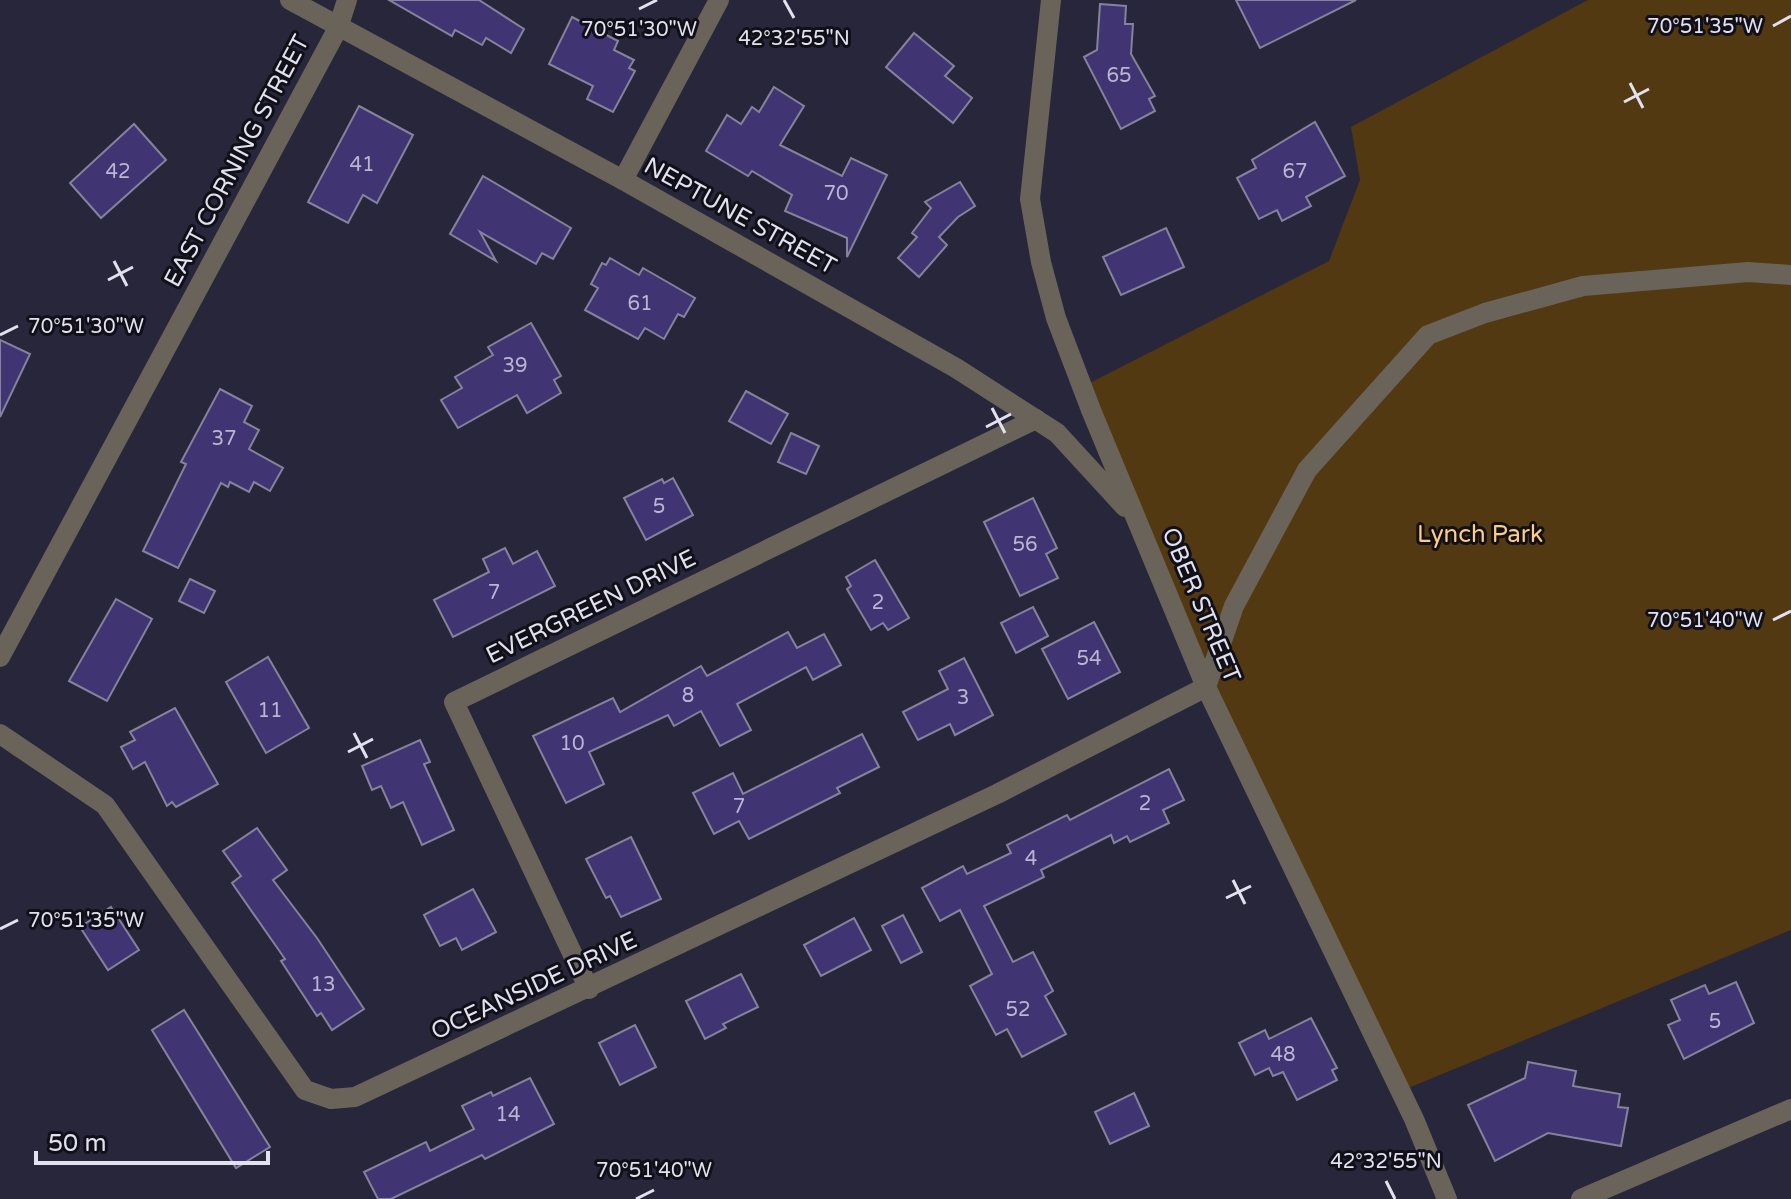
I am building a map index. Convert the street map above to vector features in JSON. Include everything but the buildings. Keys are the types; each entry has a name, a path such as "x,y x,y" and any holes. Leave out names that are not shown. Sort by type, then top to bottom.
{"street":[{"name":"NEPTUNE STREET","path":"290,0 623,180 956,368 1057,433 1136,519"},
{"name":"EAST CORNING STREET","path":"0,657 338,28 347,0"},
{"path":"623,180 719,0"},
{"name":"OBER STREET","path":"1051,0 1030,199 1056,318 1206,687 1414,1119 1447,1199"},
{"path":"1206,687 1234,606 1307,470 1428,335 1485,313 1583,286 1748,272 1791,275"},
{"name":"EVERGREEN DRIVE","path":"589,989 454,702 1036,419"},
{"name":"OCEANSIDE DRIVE","path":"0,734 105,805 305,1090 331,1099 355,1097 589,989 997,794 1206,687"},
{"path":"1581,1199 1791,1109"}],"green space":[{"name":"Lynch Park","path":"1588,0 1791,0 1791,930 1401,1091 1223,722 1082,387 1329,261 1360,180 1351,127"}]}
